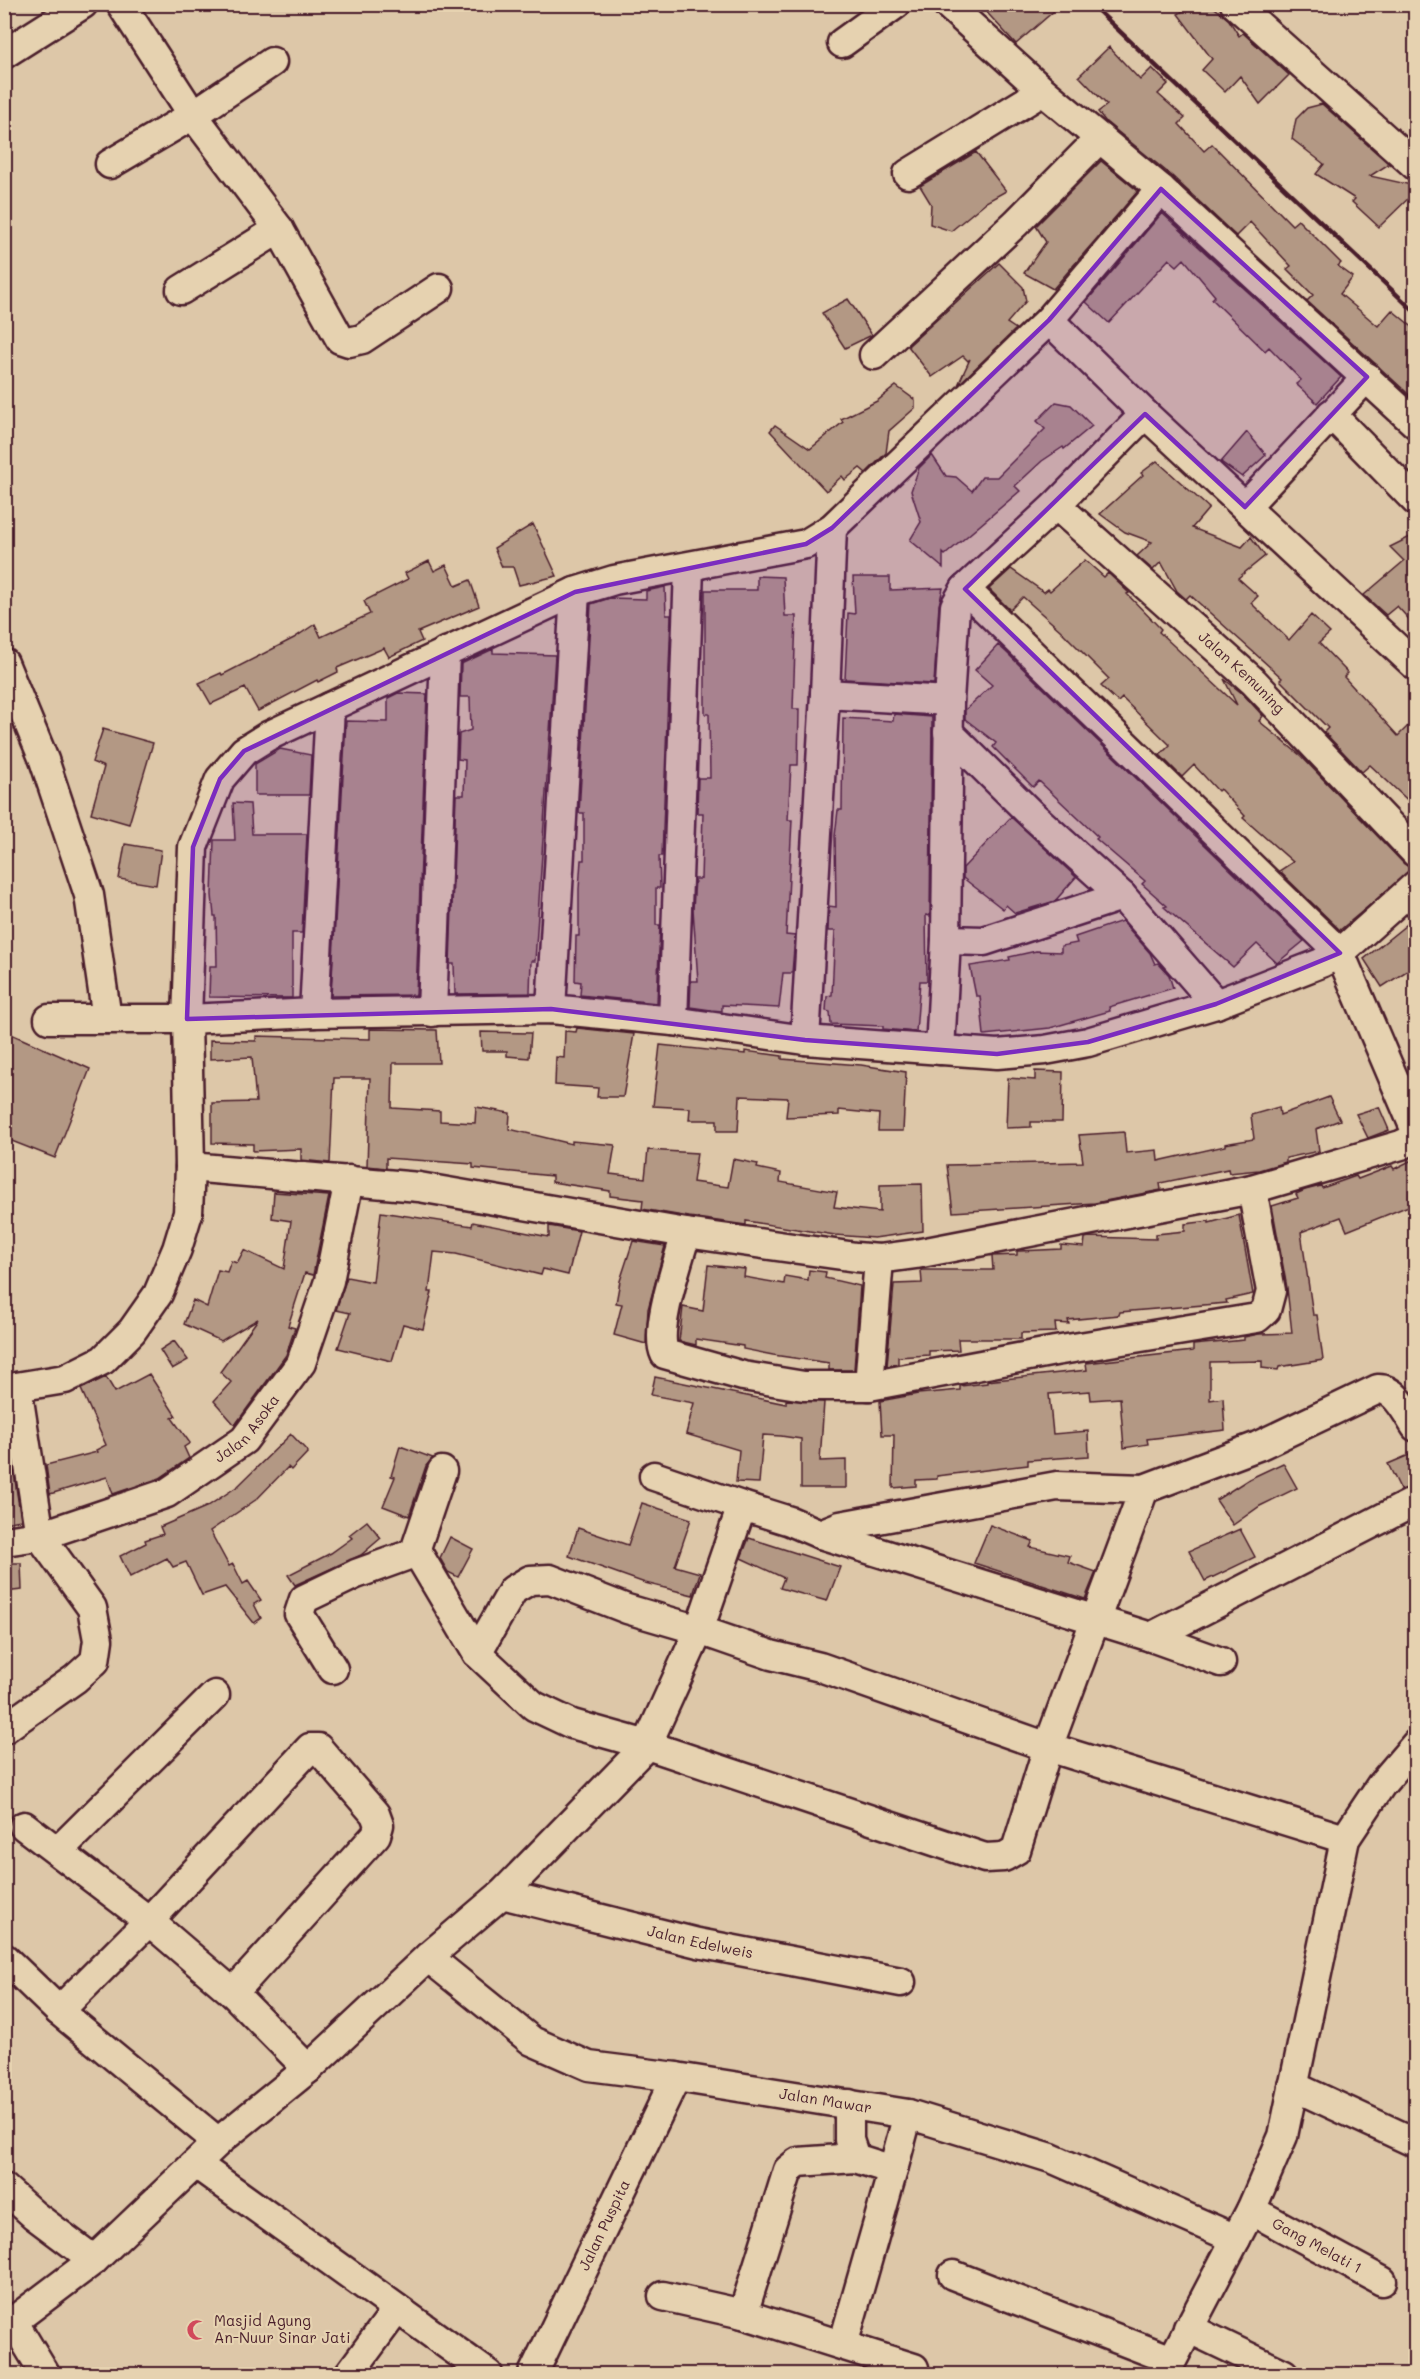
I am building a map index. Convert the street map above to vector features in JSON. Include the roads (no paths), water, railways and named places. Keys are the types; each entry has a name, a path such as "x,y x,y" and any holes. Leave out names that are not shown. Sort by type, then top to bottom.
{"street":[{"path":"4,54 83,4"},
{"path":"121,4 193,115 279,229 340,339 349,342 362,339 439,288"},
{"path":"842,43 896,4"},
{"path":"947,4 1043,91 1161,189 1416,424"},
{"path":"1234,4 1416,166"},
{"path":"110,164 193,115 272,62"},
{"path":"908,174 1043,91"},
{"path":"874,356 1016,223 1100,138"},
{"path":"7,1723 75,1679 95,1661 98,1640 92,1608 40,1536 11,1388 65,1379 103,1360 132,1331 158,1294 177,1249 188,1213 190,1167 187,1019 193,847 220,779 244,750 330,706 575,592 614,580 689,568 806,544 832,528 1049,320 1161,189"},
{"path":"181,290 279,229"},
{"path":"1049,320 1145,414 1416,666"},
{"path":"1245,507 1367,377"},
{"path":"940,1050 946,940 949,700 955,606 965,589 1056,505 1145,414"},
{"path":"1332,414 1416,501"},
{"name":"Jalan Kemuning","path":"1056,505 1254,682 1416,853"},
{"path":"805,1040 832,528"},
{"path":"673,1021 689,568"},
{"path":"965,589 1340,953 1416,1131"},
{"path":"551,1009 575,592"},
{"path":"432,1012 445,652"},
{"path":"4,663 44,760 90,895 107,1019"},
{"path":"825,694 949,700"},
{"path":"314,1013 330,706"},
{"path":"948,732 1031,814 1122,896 1216,1004"},
{"path":"50,1019 187,1019 314,1013 551,1009 673,1021 805,1040 997,1054 1045,1050 1088,1042 1216,1004 1340,953 1416,885"},
{"path":"946,940 984,941 1122,896"},
{"path":"190,1167 419,1187 686,1233 879,1259 916,1254 1252,1189 1401,1145 1416,1138"},
{"name":"Jalan Asoka","path":"4,1541 40,1536 167,1493 244,1440 301,1363 328,1281 349,1180"},
{"path":"686,1233 664,1318 662,1347 665,1354 743,1376 804,1386 869,1386 1055,1351 1257,1318 1266,1311 1271,1291 1252,1189"},
{"path":"869,1386 879,1259"},
{"path":"820,1534 840,1526 1057,1486 1144,1489 1258,1446 1378,1389 1388,1390 1393,1394 1416,1427"},
{"path":"442,1471 417,1545 417,1552 477,1653 534,1706 572,1724 647,1745 985,1858 1004,1857 1016,1850 1048,1747 1144,1489"},
{"path":"654,1476 790,1521 820,1534 1151,1637 1221,1662"},
{"path":"1151,1637 1416,1501"},
{"path":"45,2374 9,2324 94,2260 218,2142 308,2069 428,1958 502,1894 647,1745 699,1630 742,1506"},
{"path":"333,1669 299,1614 304,1599 356,1574 417,1552"},
{"path":"477,1653 513,1590 530,1580 550,1579 627,1609 699,1630 771,1655 820,1667 1048,1747 1345,1839"},
{"path":"59,1850 215,1695"},
{"path":"953,2275 1168,2367 1251,2210 1283,2136 1345,1839 1382,1785 1416,1744"},
{"path":"59,2011 148,1921 310,1748 318,1748 324,1752 375,1814 379,1825 376,1835 233,1993"},
{"path":"24,1826 59,1850 148,1921 233,1993 308,2069"},
{"name":"Jalan Edelweis","path":"502,1894 698,1942 901,1982"},
{"path":"4,1958 59,2011 218,2142"},
{"name":"Jalan Mawar","path":"428,1958 532,2041 589,2066 676,2077 908,2114 1051,2158 1236,2239"},
{"name":"Jalan Puspita","path":"533,2374 676,2077"},
{"path":"1293,2086 1416,2143"},
{"path":"849,2104 849,2140 855,2158"},
{"path":"843,2345 908,2114"},
{"path":"743,2314 789,2170 798,2162 855,2158 893,2170"},
{"path":"196,2164 488,2374"},
{"path":"4,2188 34,2215 94,2260"},
{"name":"Gang Melati 1","path":"1251,2210 1382,2281"},
{"path":"663,2296 743,2314 914,2368"},
{"path":"349,2374 397,2309"},
{"path":"1188,2328 1284,2374"}],"railway":[{"path":"1091,4 1416,313"}],"place":[{"name":"Masjid Agung An-Nuur Sinar Jati","path":"197,2330"}]}
